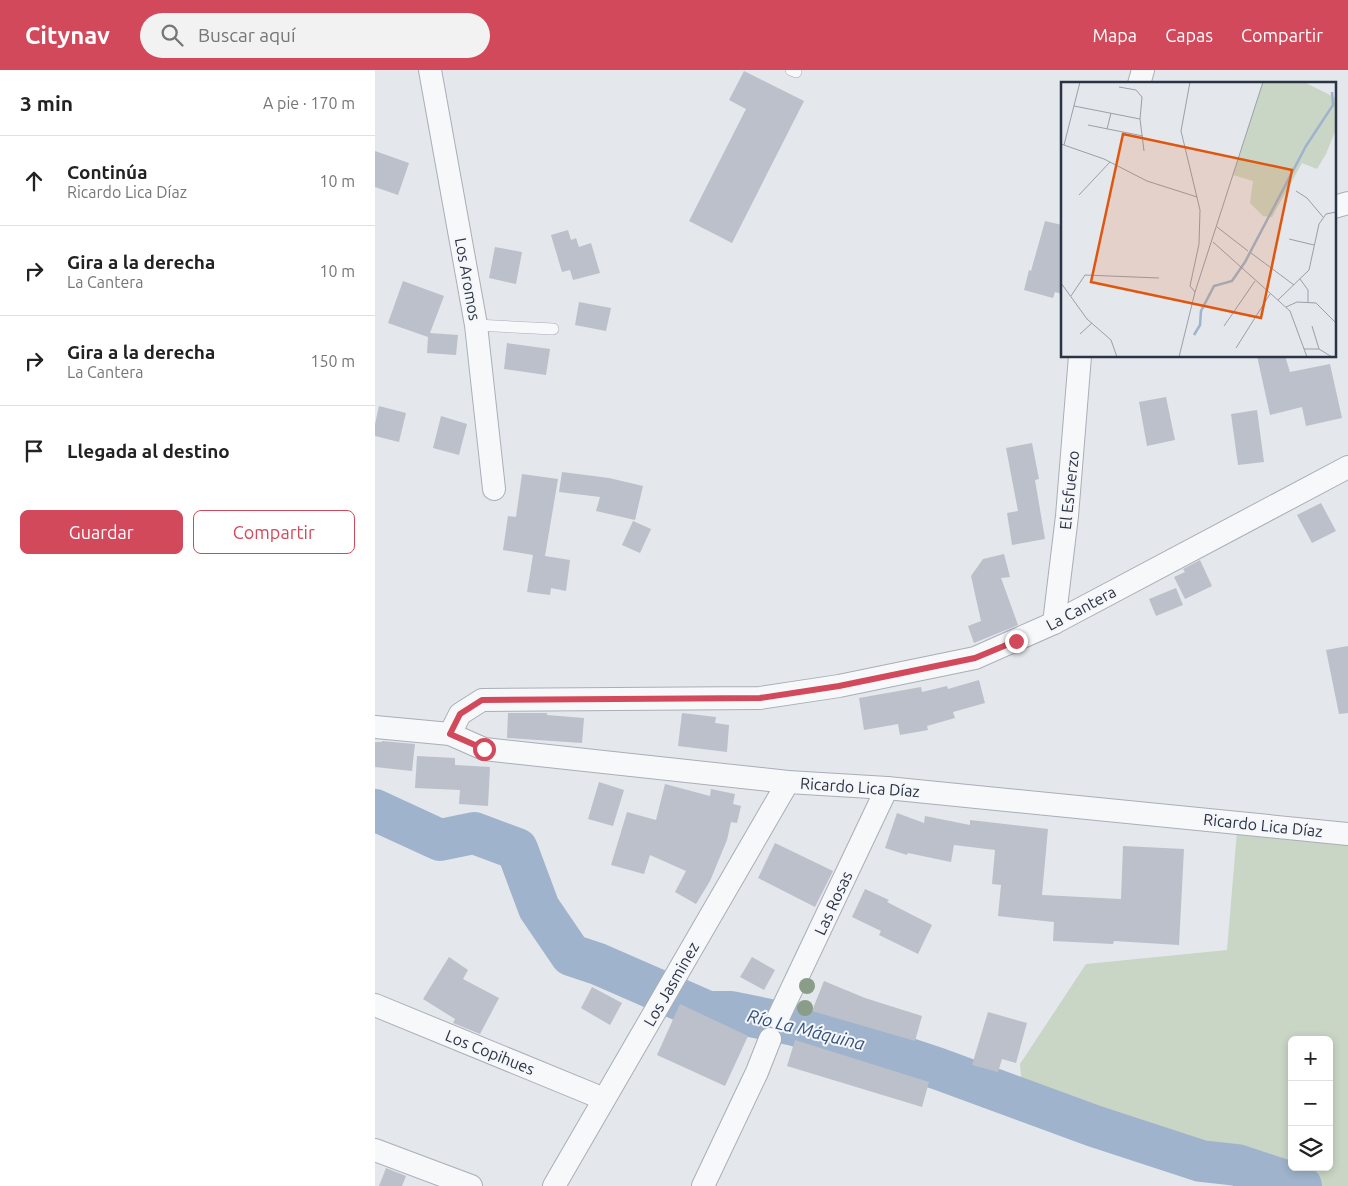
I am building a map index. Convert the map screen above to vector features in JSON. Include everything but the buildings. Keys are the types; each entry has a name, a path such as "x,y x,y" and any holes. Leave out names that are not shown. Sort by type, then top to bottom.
{"street":[{"name":"Los Aromos","path":"429,70 476,325 494,489"},
{"name":"El Esfuerzo","path":"1054,623 1067,516 1081,358"},
{"name":"La Cantera","path":"450,734 460,714 482,700 760,698 839,686 975,658 1054,623 1348,467"},
{"name":"Ricardo Lica Díaz","path":"375,727 450,734 484,749 788,782 887,788 1348,834"},
{"name":"Los Jasminez","path":"554,1186 788,782"},
{"name":"Las Rosas","path":"778,1018 887,788"},
{"name":"Los Copihues","path":"375,1005 604,1099"},
{"path":"703,1186 757,1072 770,1039"},
{"path":"375,1150 471,1186"}],"lane":[{"path":"476,325 553,329"}],"green space":[{"path":"1238,819 1348,829 1348,1186 1240,1186 1025,1119 1020,1064 1086,964 1227,950"}],"waterway":[{"name":"Río La Máquina","path":"375,810 440,840 474,833 517,849 539,908 571,955 598,964 708,1012 731,1012 794,1025 864,1044 939,1069 1094,1126 1201,1161 1237,1165 1301,1186"}],"route":[{"path":"484,749 450,734 460,714 482,700 760,698 839,686 975,658 1016,641"}]}
